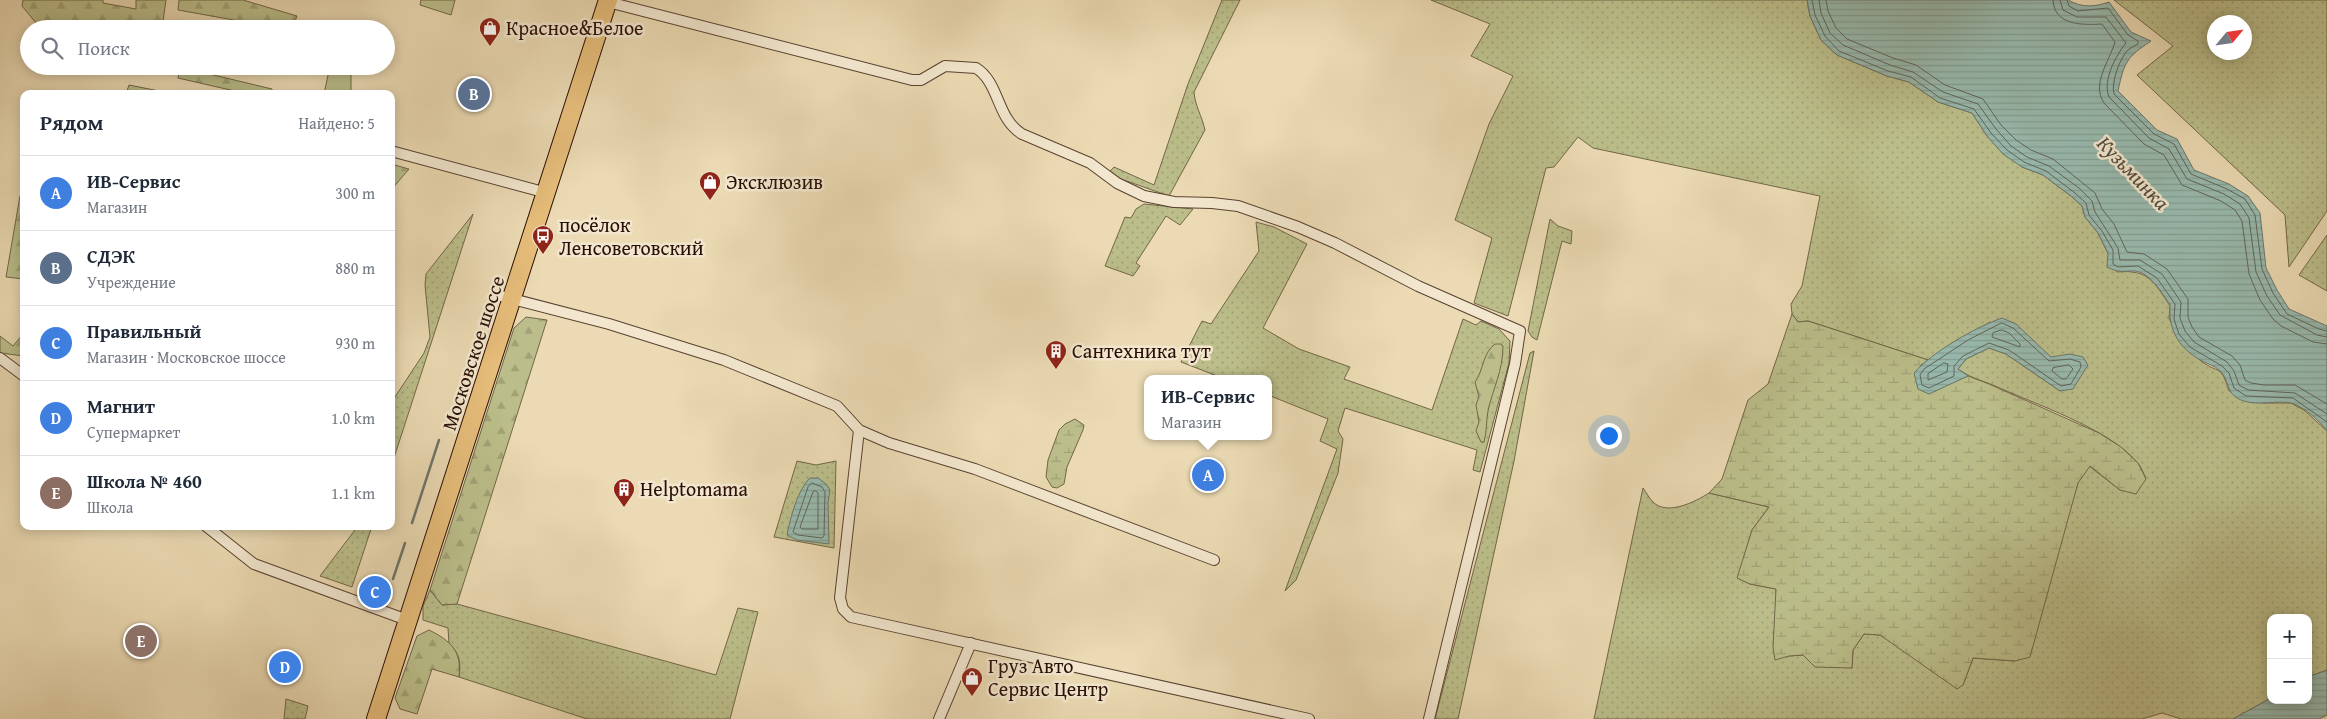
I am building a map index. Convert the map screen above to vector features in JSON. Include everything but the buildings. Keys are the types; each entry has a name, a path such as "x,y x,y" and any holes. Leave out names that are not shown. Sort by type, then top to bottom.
{"highway":[{"name":"Московское шоссе","path":"376,719 507,297 604,1"},
{"name":"Московское шоссе","path":"365,719 507,297"}],"street":[{"path":"604,1 912,80 921,80 945,66 976,68 989,82 1005,119 1013,128 1022,134 1090,162 1131,190 1158,200 1238,206 1276,219 1335,244 1418,286 1520,331 1515,364 1429,719"},
{"path":"395,152 541,191"},
{"path":"507,297 609,324 724,360 837,406 859,430 889,443 975,469 1214,560"},
{"path":"0,358 20,373"},
{"path":"859,430 840,598 843,609 851,617 1308,719"},
{"path":"211,530 254,564 399,617"},
{"path":"939,719 971,643"}],"green space":[{"path":"23,0 103,0 103,3 136,9 136,0 166,0 163,20 34,20 22,6"},
{"path":"179,0 243,0 297,16 295,20 234,20 178,10"},
{"path":"421,0 455,0 451,15 420,5"},
{"path":"1222,0 1240,0 1194,92 1205,130 1169,196 1121,179 1110,171 1114,167 1154,185 1188,84"},
{"path":"1431,0 1807,0 1810,16 1821,40 1837,55 1887,76 1909,82 1938,102 1972,113 1987,136 2022,167 2043,175 2082,206 2085,217 2098,233 2117,272 2144,275 2155,284 2170,306 2169,319 2184,341 2201,361 2224,376 2229,391 2263,403 2291,403 2304,410 2327,431 2327,670 2312,676 2312,614 2267,614 2267,700 2233,719 2181,719 2162,713 2142,719 1594,719 1643,488 1653,502 1666,508 1681,506 1709,493 1769,507 1752,530 1738,578 1750,584 1776,589 1776,604 1789,656 1804,655 1852,668 1853,650 1864,634 1880,635 1963,685 1973,658 2015,661 2078,482 2089,466 2120,490 2146,478 2137,462 2108,438 2070,418 1970,376 1958,369 1966,359 1989,348 2006,354 2060,391 2051,357 2040,348 1990,322 1928,360 1808,321 1798,322 1792,314 1791,304 1802,286 1820,196 1593,148 1578,137 1554,167 1546,168 1508,316 1474,303 1492,238 1455,220 1489,124 1513,76 1471,56 1490,24"},
{"path":"2114,0 2327,0 2327,211 2289,267 2285,215 2137,75 2173,46"},
{"path":"179,75 213,75 272,90 230,90 178,78"},
{"path":"328,75 351,75 351,90 325,90"},
{"path":"129,85 154,90 127,90"},
{"path":"395,165 409,169 395,185"},
{"path":"20,196 20,279 6,277"},
{"path":"1144,204 1193,209 1180,225 1166,216 1136,263 1140,266 1133,276 1105,266 1125,217 1131,218 1136,209"},
{"path":"473,214 395,455 395,397 424,353 430,337 425,285 426,274"},
{"path":"1550,219 1558,226 1572,231 1571,244 1562,241 1537,340 1528,331"},
{"path":"1256,222 1274,227 1307,244 1263,328 1299,349 1350,367 1344,379 1432,410 1463,319 1476,325 1481,321 1499,329 1510,341 1509,363 1480,472 1473,470 1477,450 1345,408 1338,431 1343,439 1338,473 1296,580 1285,591 1337,449 1320,441 1328,419 1272,397 1272,375 1215,375 1181,362 1202,321 1211,324 1259,251"},
{"path":"2327,235 2327,291 2299,275"},
{"path":"1792,314 1798,322 1808,321 1928,360 1920,366 1949,384 1968,376 1989,384 2099,433 2121,447 2138,463 2146,479 2136,494 2120,490 2090,466 2078,483 2030,657 2015,661 1973,658 1963,685 1957,689 1880,635 1864,634 1853,650 1852,668 1815,667 1803,655 1775,660 1773,647 1776,589 1750,584 1737,578 1752,530 1769,507 1709,493 1722,479 1748,400 1768,384"},
{"path":"526,317 547,320 457,604 442,605 430,590 514,328"},
{"path":"0,336 13,346 20,338 20,356 0,353"},
{"path":"1495,344 1503,346 1503,355 1488,411 1484,442 1481,442 1476,431 1479,422 1476,405 1479,397 1475,382 1488,352"},
{"path":"1534,351 1514,461 1458,719 1435,719 1530,353"},
{"path":"1075,419 1084,425 1083,430 1067,467 1064,484 1057,488 1052,487 1046,477 1048,460 1059,430 1065,424"},
{"path":"797,461 816,465 836,461 834,548 774,537"},
{"path":"355,530 371,530 352,587 320,576"},
{"path":"430,590 442,605 457,604 716,675 738,608 758,612 730,719 587,719 459,677 459,659 449,644 448,628 423,620 423,606"},
{"path":"429,630 449,643 457,654 459,677 432,669 417,714 400,709 395,698 417,636"},
{"path":"286,699 308,706 305,719 284,719"}],"water":[{"name":"Кузьминка","path":"1807,0 2068,0 2088,6 2109,2 2131,32 2151,41 2137,51 2128,61 2122,73 2118,91 2157,130 2177,139 2194,170 2229,184 2248,196 2260,213 2266,268 2277,290 2289,309 2327,326 2327,431 2311,414 2291,403 2250,402 2233,395 2223,374 2216,367 2194,356 2182,345 2173,331 2170,305 2150,279 2140,272 2117,271 2107,267 2108,253 2098,233 2085,217 2082,206 2043,175 2022,167 2003,154 1987,136 1972,113 1938,102 1909,82 1887,76 1837,55 1821,40 1810,16"},
{"path":"2002,318 2016,324 2051,357 2070,354 2083,357 2088,365 2073,389 2060,391 2006,354 1989,348 1966,359 1958,369 1968,376 1929,394 1918,389 1914,373 1922,365 1955,341 1980,327"},
{"path":"810,478 818,478 830,490 828,503 829,544 797,540 787,535 798,497"},
{"path":"2327,670 2327,715 2319,719 2233,719 2267,700 2267,704 2312,704 2312,676"}],"waterway":[{"path":"412,523 439,440"},
{"path":"393,579 405,543"}],"place":[{"name":"Красное&Белое","path":"490,47"},
{"name":"СДЭК","path":"474,94"},
{"name":"Эксклюзив","path":"710,201"},
{"name":"посёлок Ленсоветовский","path":"543,255"},
{"name":"Сантехника тут","path":"1056,370"},
{"name":"ИВ-Сервис","path":"1208,475"},
{"name":"Helptomama","path":"624,508"},
{"name":"Правильный","path":"375,592"},
{"name":"Школа № 460","path":"141,641"},
{"name":"Магнит","path":"285,667"},
{"name":"Груз Авто Сервис Центр","path":"972,697"}]}
